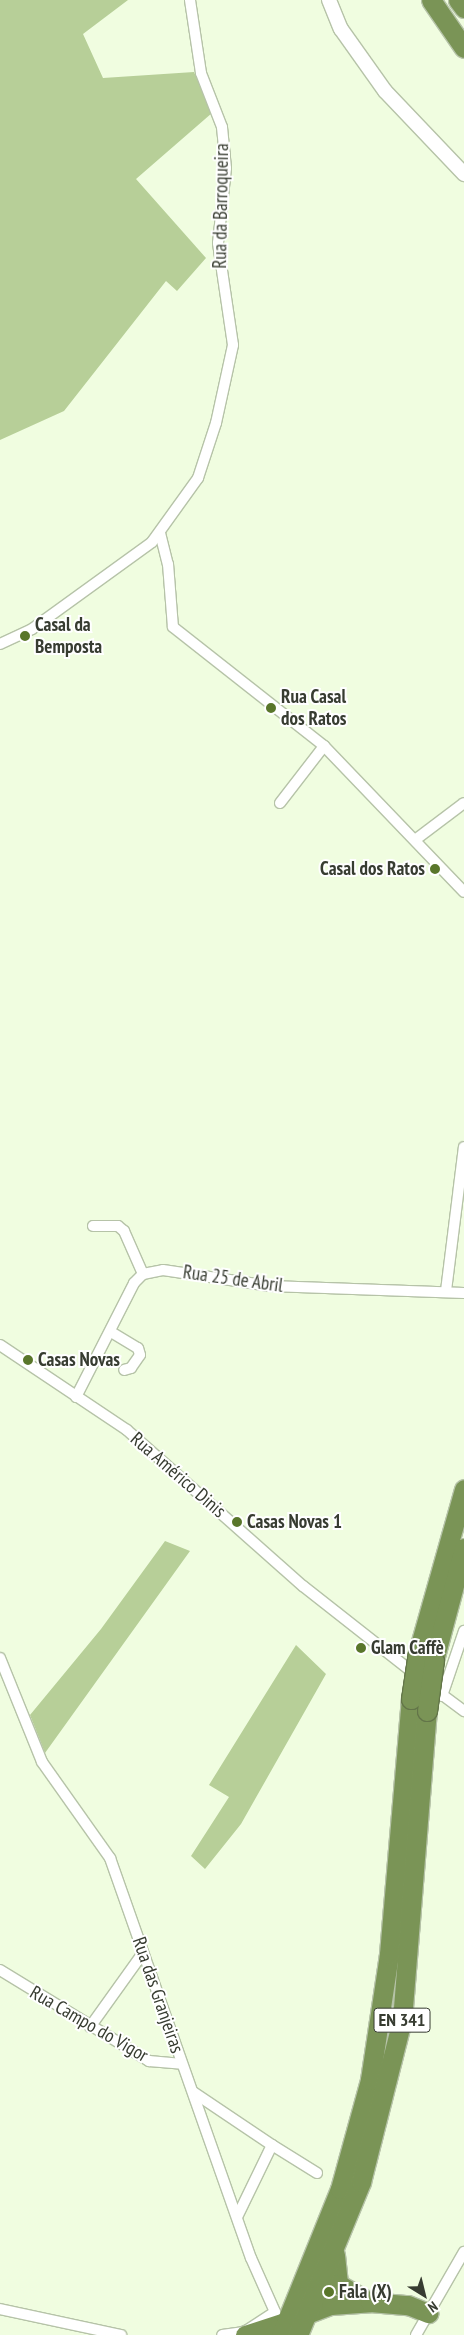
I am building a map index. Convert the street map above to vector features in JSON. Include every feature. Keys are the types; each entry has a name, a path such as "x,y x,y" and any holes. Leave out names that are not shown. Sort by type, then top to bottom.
{"highway":[{"path":"431,0 464,48"},
{"path":"458,0 464,8"},
{"name":"EN 341","path":"289,2330 308,2314 334,2254 380,2119 402,2020 427,1711 426,1656 464,1489"},
{"name":"EN 341","path":"289,2330 340,2189 370,2080 389,1954 411,1699 464,1548"},
{"path":"334,2254 338,2284 352,2296 370,2302"},
{"path":"308,2314 331,2305 370,2302 408,2305 428,2313"},
{"path":"244,2334 289,2330"}],"main road":[{"path":"329,0 341,29 385,90 464,174"}],"street":[{"name":"Rua da Barroqueira","path":"0,644 38,624 160,533 198,478 226,388 233,345 218,243 226,168 222,126 201,73 190,0"},
{"path":"160,533 168,564 173,627 324,746 464,892"},
{"path":"280,803 324,746"},
{"path":"415,840 464,803"},
{"path":"446,1290 464,1147"},
{"path":"76,1397 143,1274 124,1231 118,1226 93,1226"},
{"name":"Rua 25 de Abril","path":"143,1274 163,1270 270,1286 368,1292 446,1290 464,1293"},
{"path":"112,1332 138,1348 140,1355 130,1368 124,1370"},
{"name":"Rua Américo Dinis","path":"0,1345 127,1430 303,1586 442,1696 464,1711"},
{"path":"442,1696 464,1631"},
{"name":"Rua das Granjeiras","path":"0,1658 42,1762 110,1858 237,2217 275,2312 244,2334"},
{"path":"90,2028 143,1953"},
{"name":"Rua Campo do Vigor","path":"0,1970 90,2028 150,2061 182,2064"},
{"path":"193,2092 317,2173"},
{"path":"237,2217 272,2145"},
{"path":"416,2335 464,2252"},
{"path":"0,2309 121,2335"},
{"path":"222,2335 244,2334"}],"green space":[{"path":"0,0 128,0 83,34 103,78 194,72 212,113 136,179 206,258 177,291 166,281 64,411 0,440"},
{"path":"165,1541 190,1551 45,1753 30,1715 101,1629"},
{"path":"296,1645 326,1674 241,1824 205,1869 191,1856 229,1797 209,1785"}],"place":[{"name":"Casal da Bemposta","path":"25,636"},
{"name":"Rua Casal dos Ratos","path":"271,708"},
{"name":"Casal dos Ratos","path":"435,869"},
{"name":"Casas Novas","path":"28,1360"},
{"name":"Casas Novas 1","path":"237,1522"},
{"name":"Glam Caffè","path":"361,1648"},
{"name":"Fala (X)","path":"329,2292"}]}
